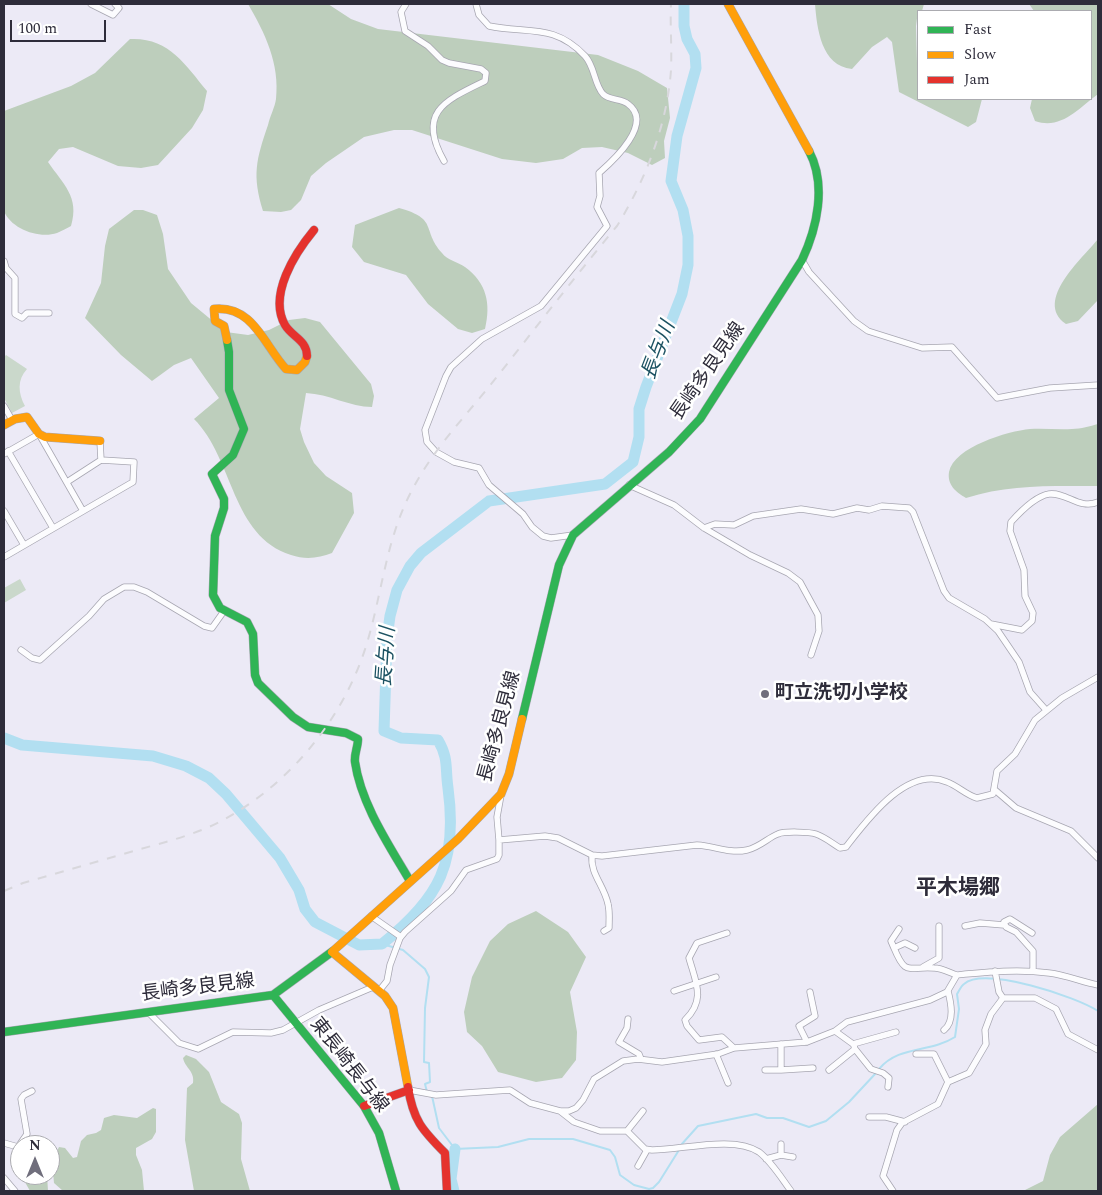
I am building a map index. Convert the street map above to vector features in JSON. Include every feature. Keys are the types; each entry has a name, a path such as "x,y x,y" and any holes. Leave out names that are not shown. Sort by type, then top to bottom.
{"main road":[{"name":"長崎多良見線","path":"4,1032 273,995 291,984 355,931 458,839 501,794 509,774 559,564 573,535 669,452 700,419 802,260 817,222 818,181 805,143 728,4"},
{"path":"314,230 290,262 280,290 285,325 307,351 306,361 302,366 297,370 286,370 243,315 229,308 214,310 215,321 224,326 228,340 230,368 228,390 240,414 244,429 242,438 233,455 212,474 224,499 224,508 215,536 213,595 217,604 224,610 247,622 253,634 255,675 264,691 308,727 325,728 346,733 358,739 359,747 354,758 358,778 390,846 410,881"},
{"path":"4,425 12,420 27,417 39,434 45,437 100,441"},
{"name":"東長崎長与線","path":"334,949 393,1008 409,1090 409,1100 422,1130 445,1153 446,1191"},
{"name":"東長崎長与線","path":"273,995 364,1106 379,1133 396,1191"},
{"path":"364,1106 409,1090"}],"street":[{"path":"91,4 113,14 119,8 115,4"},
{"path":"406,4 401,12 405,32 428,46 442,60 481,69 486,73 486,81 444,102 437,112 433,125 434,141 444,161"},
{"path":"476,4 479,15 489,26 550,33 575,48 587,57 603,94 611,99 626,102 632,108 636,121 632,138 614,160 599,173 600,196 597,207 607,226 541,306 482,339 451,367 425,430 427,442 436,452 454,462 479,468 483,478 543,536 551,538 573,535"},
{"path":"802,260 809,272 854,321 868,331 922,348 952,347 963,357 997,398 1050,388 1098,385"},
{"path":"4,261 6,268 15,278 15,314 22,318 27,313 49,314"},
{"path":"4,406 12,420"},
{"path":"53,528 6,452 39,434 83,510"},
{"path":"100,441 101,460"},
{"path":"4,557 133,482 134,462 101,460 67,482"},
{"path":"630,485 674,505 704,528 750,555 788,573 800,582 818,615 819,631 811,655"},
{"path":"989,624 1022,630 1032,621 1033,613 1025,596 1024,570 1010,531 1011,522 1020,512 1048,494 1055,494 1082,504 1098,502"},
{"path":"704,528 715,524 734,525 753,516 801,509 833,514 857,508 868,510 882,506 909,508 913,512 944,591 949,598 989,624 1012,649 1030,692 1046,710"},
{"path":"4,511 24,545"},
{"path":"21,650 32,658 40,660 89,616 104,598 124,587 134,587 147,592 204,626 212,628 224,610"},
{"path":"499,840 544,836 558,838 592,855 697,844 707,845 720,850 741,850 767,842 776,834 787,832 816,834 840,848 846,847 881,804 913,781 946,781 977,798 993,794 997,771 1014,754 1026,731 1046,710 1098,677"},
{"path":"995,790 1016,808 1071,831 1098,858"},
{"path":"148,1012 179,1043 198,1049 233,1032 271,1033 295,1024 319,1010 376,989 387,981 401,936 451,891 466,870 497,859 499,855 499,840 497,817 501,794"},
{"path":"592,855 591,866 593,873 600,883 608,904 609,928 604,931"},
{"path":"371,916 401,936"},
{"path":"1004,925 1006,919 1010,919 1032,933"},
{"path":"965,926 980,923 1004,925 1016,932 1033,951 1033,971"},
{"path":"922,968 939,958 939,926"},
{"path":"899,929 892,941 901,966 906,969 934,968 957,975 1033,971 1052,973 1098,985"},
{"path":"727,933 697,943 689,958 698,994 696,1010 686,1020 687,1026 699,1040 722,1037 734,1048"},
{"path":"894,948 905,943 915,948"},
{"path":"996,973 998,992 1003,998"},
{"path":"560,1111 576,1108 583,1100 594,1079 608,1068 624,1061 641,1059 662,1062 716,1054 734,1048 806,1042 835,1031 847,1022 930,1000 948,991 957,975"},
{"path":"674,991 716,977"},
{"path":"944,1030 950,1023 951,1006 948,991"},
{"path":"806,1042 799,1026 815,1016 810,992"},
{"path":"1003,998 1035,998 1056,1009 1068,1034 1098,1050"},
{"path":"893,1191 883,1176 896,1130 905,1122 938,1104 948,1082 969,1073 986,1044 985,1030 991,1014 1003,998"},
{"path":"628,1019 627,1028 619,1042 639,1054 641,1059"},
{"path":"835,1031 854,1046 873,1070 889,1078 888,1087"},
{"path":"829,1070 854,1046 896,1032"},
{"path":"781,1044 782,1070"},
{"path":"716,1054 728,1084"},
{"path":"916,1054 934,1054 948,1082"},
{"path":"765,1070 813,1068"},
{"path":"409,1090 436,1095 510,1090 530,1103 560,1111 574,1122 600,1132 627,1131 647,1150 714,1145 750,1147 766,1159 792,1191"},
{"path":"4,1144 18,1147 26,1134 21,1099 32,1091"},
{"path":"627,1131 643,1111"},
{"path":"869,1117 886,1117 905,1122"},
{"path":"781,1144 781,1155"},
{"path":"638,1166 647,1150"},
{"path":"766,1159 781,1155 793,1157"},
{"path":"4,1178 15,1191"}],"green space":[{"path":"248,4 328,4 351,19 378,29 598,55 638,71 667,88 670,118 664,141 665,158 652,165 628,153 602,147 582,148 563,159 536,163 502,159 412,130 394,130 364,137 326,163 311,176 301,200 291,210 281,212 263,211 257,187 258,158 275,102 277,86 270,49"},
{"path":"815,4 924,4 922,10 917,10 917,100 982,100 976,122 968,127 899,92 892,42 887,37 872,47 852,69 833,61 823,44 817,24"},
{"path":"1029,4 1098,4 1098,94 1092,99 1092,10 1033,10"},
{"path":"130,39 155,42 165,47 183,62 207,91 203,110 192,128 158,165 141,168 118,166 73,147 59,149 48,162 72,199 73,216 71,226 50,235 26,231 13,223 4,211 4,111 71,86 95,73"},
{"path":"1032,100 1091,100 1076,112 1053,123 1035,121 1030,108"},
{"path":"399,208 420,216 425,221 436,245 444,255 465,267 483,287 488,311 485,329 472,333 458,329 428,304 406,275 364,262 352,247 355,225"},
{"path":"134,210 143,210 157,215 163,234 168,269 191,303 226,332 248,335 269,330 289,320 305,318 320,322 371,384 374,396 372,407 306,393 300,429 304,442 314,463 326,476 352,493 354,513 332,553 312,558 291,555 271,545 256,531 244,514 218,454 194,419 219,398 191,358 174,365 152,381 121,355 85,318 101,283 109,229"},
{"path":"1098,239 1098,300 1078,321 1066,324 1057,315 1055,304 1058,292 1073,268"},
{"path":"6,355 27,369 20,382 21,396 25,406 12,413 4,398 4,357"},
{"path":"1098,424 1098,486 1015,488 982,493 966,498 956,491 949,481 949,472 953,463 961,455 971,448 996,437 1020,430 1075,429"},
{"path":"20,579 26,590 4,603 4,588"},
{"path":"536,911 568,932 586,957 570,992 577,1032 576,1060 562,1078 536,1082 498,1072 482,1046 467,1032 464,1012 472,977 490,941 508,924"},
{"path":"186,1055 196,1059 209,1072 221,1102 239,1114 242,1123 241,1159 250,1191 194,1191 185,1140 187,1088 193,1083 193,1075 183,1058"},
{"path":"1098,1104 1098,1191 1023,1191 1043,1181 1050,1155 1060,1137"},
{"path":"153,1108 156,1109 156,1132 152,1139 136,1148 136,1155 142,1170 144,1191 63,1191 56,1185 60,1185 60,1147 65,1148 73,1158 77,1157 81,1141 87,1135 101,1130 104,1118 114,1115 137,1118"},
{"path":"27,1185 48,1185 48,1191 30,1191"}],"waterway":[{"name":"長与川","path":"4,738 22,745 153,756 186,766 209,778 226,794 280,858 299,890 305,909 315,922 359,945 382,944 418,911 431,894 447,858 450,837 450,814 445,758 438,740 401,738 384,731 387,638 390,616 397,590 410,566 421,553 489,501 605,484 633,462 639,437 639,409 682,294 688,265 688,236 683,210 671,181 677,136 696,68 695,54 687,39 684,26 684,4"},
{"path":"382,944 403,950 425,969 429,977 425,1008 424,1062 429,1063 430,1082 425,1084 427,1092"},
{"path":"879,1069 896,1056 945,1042 955,1037 959,1009 957,994 964,984 975,979 1010,981 1031,986 1071,998 1098,1011"},
{"path":"681,1145 698,1126 756,1114 767,1118 783,1118 809,1127 826,1121 849,1102 876,1073"},
{"path":"432,1096 439,1128 455,1149 498,1147 529,1139 573,1139 610,1150 615,1157 620,1175 634,1185 649,1189 659,1182 679,1150"},
{"path":"454,1191 451,1179 455,1149"}],"railway":[{"path":"4,891 23,883 182,837 215,824 249,804 272,786 294,766 313,744 345,696 357,670 367,643 395,530 418,479 446,439 617,226 637,190 660,131 669,91 671,70 671,4"}],"traffic: fast":[{"path":"522,719 559,565 573,535 669,452 700,419 802,260 816,220 819,192 818,178 809,151"},
{"path":"227,340 229,352 229,390 244,429 233,455 212,474 224,499 224,508 215,536 213,595 220,608 247,622 253,634 255,675 258,683 293,717 308,727 346,733 358,739 355,762 363,793 385,839 410,881"},
{"path":"4,1032 273,995 333,951"},
{"path":"273,995 364,1106 379,1133 396,1191"}],"traffic: slow":[{"path":"728,4 809,151"},
{"path":"227,340 224,326 215,321 214,309 227,309 239,313 248,320 286,369 297,370 305,362 307,356"},
{"path":"4,425 15,419 27,417 39,434 45,437 100,441"},
{"path":"333,951 458,839 501,794 509,774 522,719"},
{"path":"332,952 385,996 393,1008 408,1087"}],"traffic: jam":[{"path":"307,356 305,346 285,325 280,301 282,288 292,262 314,230"},
{"path":"408,1087 413,1108 420,1124 430,1138 445,1153 447,1191"},
{"path":"364,1106 409,1090"}],"place":[{"name":"町立洗切小学校","path":"765,694"}],"district":[{"name":"平木場郷","path":"958,890"}]}
